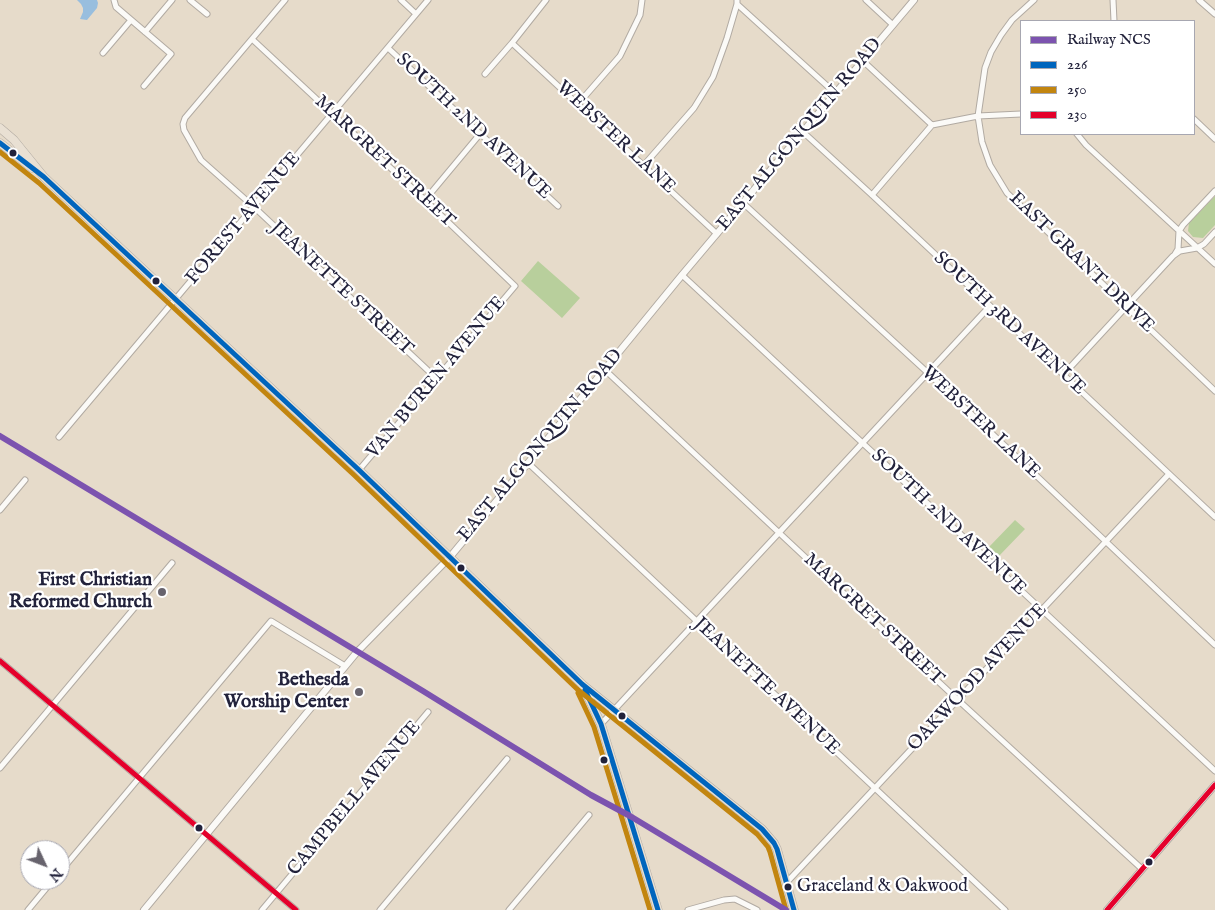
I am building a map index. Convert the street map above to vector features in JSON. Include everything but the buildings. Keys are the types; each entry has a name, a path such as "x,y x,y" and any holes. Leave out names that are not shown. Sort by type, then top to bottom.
{"main road":[{"path":"0,128 14,140 44,177"},
{"path":"0,143 44,177 359,470 582,684 762,829 777,848 794,910"},
{"path":"582,684 600,724 658,910"}],"street":[{"path":"114,0 116,6 171,54 144,86"},
{"path":"145,32 172,0"},
{"path":"190,0 207,14"},
{"path":"252,39 285,0"},
{"path":"401,0 416,14"},
{"name":"FOREST AVENUE","path":"59,437 428,0"},
{"path":"485,74 546,0"},
{"path":"578,104 620,56 640,15 642,0"},
{"path":"866,0 893,25"},
{"name":"EAST ALGONQUIN ROAD","path":"144,910 357,652 450,557 682,276 914,0"},
{"name":"EAST GRANT DRIVE","path":"1034,0 1012,20 1001,35 991,52 985,68 978,116 982,142 990,166 1007,193 1215,391"},
{"path":"1113,0 1114,20"},
{"path":"1199,0 1215,14"},
{"path":"644,165 694,108 714,77 737,2 835,93"},
{"path":"103,53 131,20"},
{"name":"MARGRET STREET","path":"252,39 515,286"},
{"name":"JEANETTE STREET","path":"252,39 186,118 183,124 184,130 201,160 254,207 436,378"},
{"name":"WEBSTER LANE","path":"512,43 717,234"},
{"name":"SOUTH 2ND AVENUE","path":"388,48 558,206"},
{"path":"863,61 932,125"},
{"path":"872,195 932,125 978,116 1020,114"},
{"path":"1195,120 1215,139"},
{"name":"SOUTH 3RD AVENUE","path":"803,132 1215,517"},
{"path":"425,200 480,134"},
{"path":"1078,135 1086,146 1215,264"},
{"path":"1063,375 1173,256 1178,249 1179,231 1182,225 1215,191"},
{"name":"WEBSTER LANE","path":"743,203 928,373 1215,645"},
{"path":"1173,256 1180,251 1197,248 1204,244 1215,232"},
{"name":"SOUTH 2ND AVENUE","path":"682,276 1215,771"},
{"name":"VAN BUREN AVENUE","path":"359,470 515,286"},
{"path":"600,724 990,306"},
{"name":"MARGRET STREET","path":"605,370 1142,869"},
{"name":"JEANETTE AVENUE","path":"528,463 1005,910"},
{"name":"OAKWOOD AVENUE","path":"787,882 1169,474"},
{"path":"0,510 25,480"},
{"path":"0,768 172,563"},
{"path":"70,860 271,621 346,666"},
{"path":"0,661 296,910"},
{"name":"CAMPBELL AVENUE","path":"262,910 428,712"},
{"path":"380,910 508,759"},
{"path":"1107,910 1215,785"},
{"path":"509,910 589,815"},
{"path":"28,910 45,890"},
{"path":"688,910 724,900 735,899 757,910"}],"green space":[{"path":"1215,196 1215,225 1203,238 1193,237 1188,231 1189,223"},
{"path":"538,261 580,298 562,318 521,281"},
{"path":"1015,520 1025,529 998,557 988,548"}],"water":[{"path":"77,0 97,0 97,8 87,20 80,19 83,8"}],"rail line":[{"name":"NCS","path":"0,436 423,691 591,795 630,816 786,910"}],"transit line":[{"name":"226","path":"0,143 44,177 359,470 582,684 762,829 777,849 794,910"},
{"name":"250","path":"0,152 39,183 354,475 577,689 757,834 770,852 786,910"},
{"name":"230","path":"0,661 296,910"},
{"name":"226","path":"585,690 601,724 658,910"},
{"name":"250","path":"578,693 594,727 650,910"},
{"name":"230","path":"1107,910 1215,785"}],"place":[{"name":"First Christian Reformed Church","path":"162,592"},
{"name":"Bethesda Worship Center","path":"359,692"},
{"name":"Graceland & Oakwood","path":"788,887"}]}
